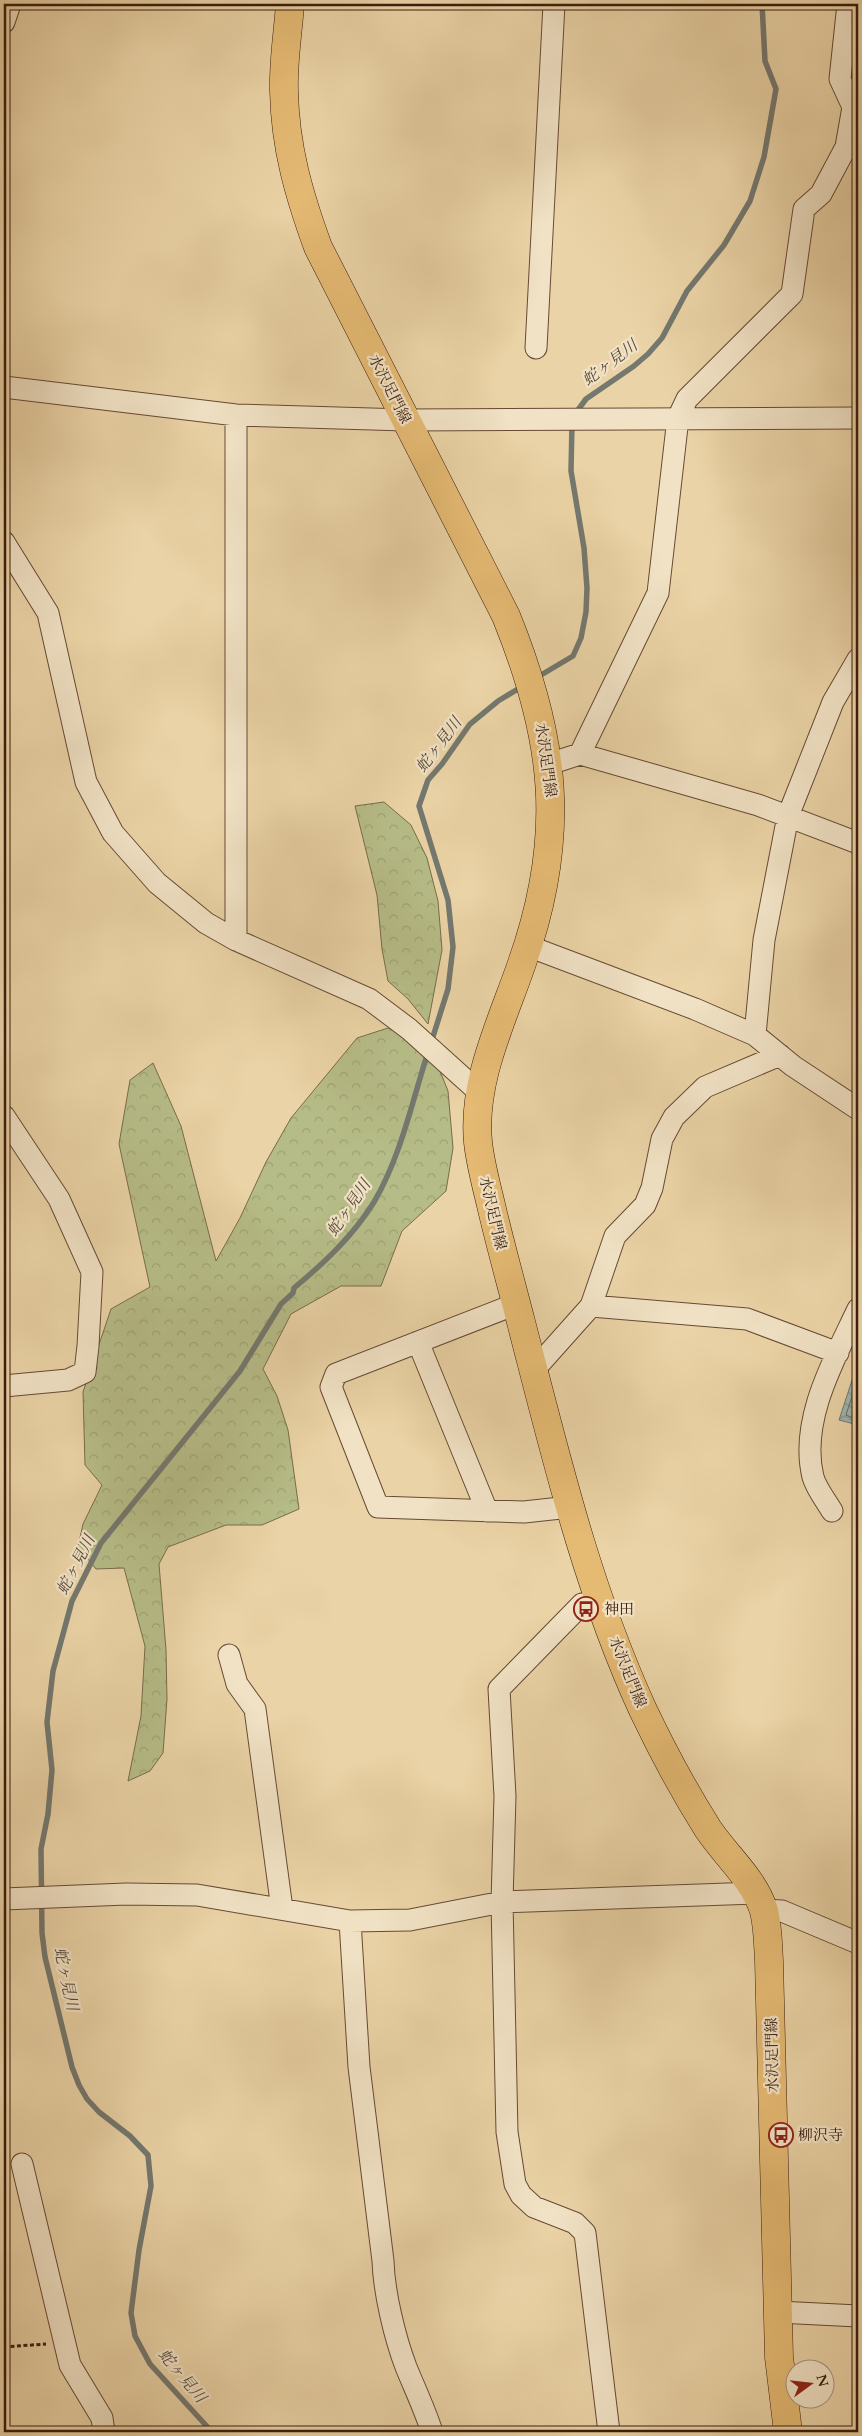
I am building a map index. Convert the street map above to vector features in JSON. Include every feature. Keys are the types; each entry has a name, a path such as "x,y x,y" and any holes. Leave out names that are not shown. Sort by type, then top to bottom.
{"main road":[{"name":"水沢足門線","path":"290,4 284,91 289,149 298,192 318,247 506,616 527,667 541,719 549,764 552,807 548,854 542,894 528,946 493,1047 480,1093 478,1141 489,1198 579,1543 620,1656 643,1710 676,1775 709,1830 760,1902 769,1961 779,2357 788,2432"}],"street":[{"path":"4,22 10,4"},
{"path":"536,348 554,4"},
{"path":"580,754 658,593 678,418 687,399 792,294 804,209 821,194 846,147 853,107 840,78 848,4"},
{"path":"4,387 236,416 405,420 858,418"},
{"path":"236,416 236,940"},
{"path":"4,542 48,613 86,782 113,833 157,883 206,923 236,940 369,999 409,1029 480,1093"},
{"path":"755,1035 764,940 788,816 833,702 858,659"},
{"path":"549,764 580,754 758,805 858,843"},
{"path":"528,946 695,1009 755,1035 780,1055 858,1109"},
{"path":"534,1370 592,1306 615,1236 645,1205 652,1188 662,1139 674,1117 705,1087 780,1055"},
{"path":"4,1116 59,1199 92,1272 85,1372 68,1380 4,1386"},
{"path":"516,1304 336,1374 332,1386 378,1507 524,1512 570,1508"},
{"path":"592,1306 747,1319 838,1353"},
{"path":"832,1511 813,1478 810,1445 819,1394 858,1308"},
{"path":"418,1342 487,1511"},
{"path":"582,1604 499,1689 505,1796 502,1902 507,2132 515,2184 521,2195 534,2207 575,2223 585,2233 609,2432"},
{"path":"229,1655 237,1684 255,1709 282,1909"},
{"path":"4,1899 126,1894 197,1895 350,1921 410,1920 502,1902 760,1902 858,1943"},
{"path":"350,1921 359,2067 383,2261 384,2285 406,2366 424,2407 432,2432"},
{"path":"22,2164 70,2365 102,2418 104,2432"},
{"path":"778,2312 858,2316"}],"path":[{"path":"4,2347 64,2343"}],"green space":[{"path":"384,802 411,825 427,858 438,901 442,950 428,1024 408,999 388,981 382,949 377,895 355,806"},
{"path":"388,1028 408,1037 438,1066 448,1091 453,1148 446,1191 402,1231 381,1286 341,1286 291,1314 263,1369 277,1396 288,1430 299,1509 262,1525 226,1525 168,1547 159,1564 166,1650 167,1699 163,1753 150,1771 128,1781 141,1716 145,1646 124,1568 96,1569 78,1547 83,1524 102,1485 85,1465 83,1392 111,1309 150,1287 119,1144 130,1080 153,1063 181,1126 216,1261 240,1218 266,1162 291,1118 357,1038"}],"water":[{"path":"858,1362 858,1425 839,1420"}],"waterway":[{"name":"蛇ヶ見川","path":"575,414 586,399 634,366 662,338 687,291 724,245 750,201 764,157 776,89 765,61 762,4"},
{"name":"蛇ヶ見川","path":"536,678 573,656 581,638 586,612 587,588 584,548 571,471 572,423"},
{"name":"蛇ヶ見川","path":"431,1043 448,989 453,947 448,900 419,806 428,780 442,764 470,724 498,701 523,686"},
{"name":"蛇ヶ見川","path":"212,2432 150,2364 135,2336 131,2313 139,2250 151,2186 148,2155 130,2136 99,2112 87,2099 79,2085 72,2067 45,1957 42,1933 41,1849 48,1814 52,1770 47,1722 53,1671 72,1601 101,1543 240,1371 281,1304 293,1293 294,1288 327,1259 347,1238 374,1202 399,1148 428,1052"}],"place":[{"name":"神田","path":"586,1609"},
{"name":"柳沢寺","path":"781,2135"}]}
